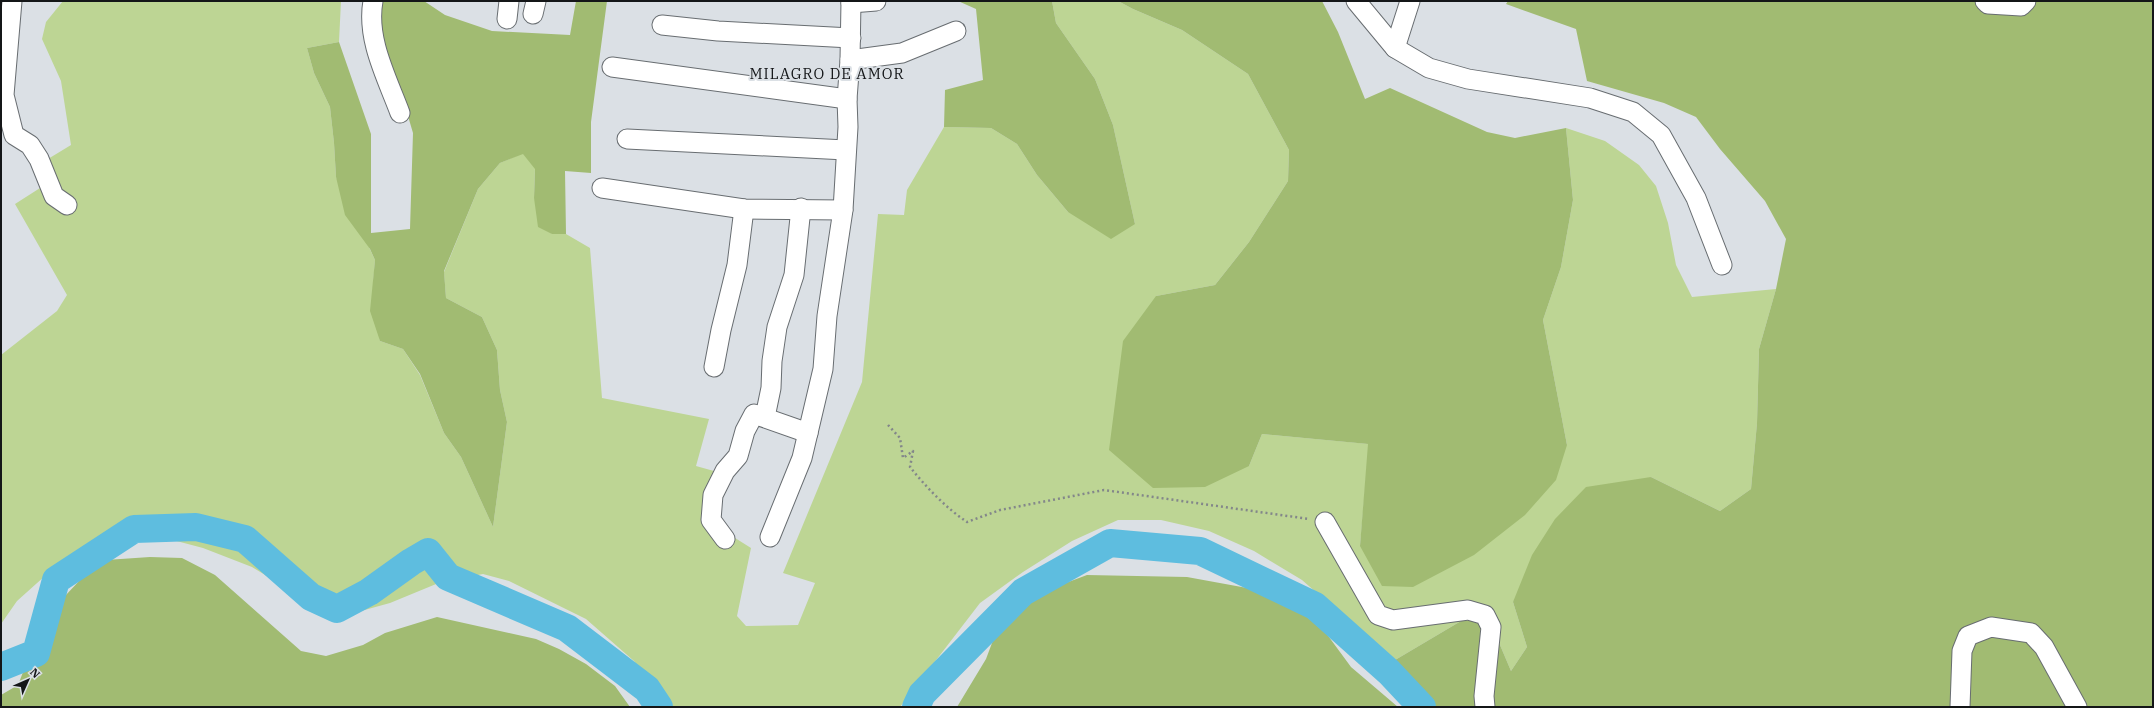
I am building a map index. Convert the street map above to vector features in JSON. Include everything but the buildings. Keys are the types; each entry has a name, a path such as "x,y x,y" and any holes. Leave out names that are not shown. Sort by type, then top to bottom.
{"street":[{"path":"12,1 4,95 14,135 30,145 39,159 54,196 67,205"},
{"path":"373,1 370,17 378,53 400,113"},
{"path":"770,537 802,458 823,369 827,316 843,210 848,127 847,99 851,38 851,2 876,1"},
{"path":"1356,1 1395,48 1429,68 1468,79 1590,98 1633,112 1660,135 1696,198 1722,265"},
{"path":"1395,48 1410,1"},
{"path":"1985,1 1988,4 2021,6 2026,1"},
{"path":"662,25 725,32 851,38"},
{"path":"850,60 902,53 956,31"},
{"path":"612,67 847,99"},
{"path":"627,139 846,150"},
{"path":"602,188 744,208 843,210"},
{"path":"714,367 720,330 737,265 744,208"},
{"path":"765,417 771,388 772,361 777,327 794,275 801,208"},
{"path":"725,539 711,520 713,495 724,471 738,456 745,431 754,414 808,432"},
{"path":"1325,522 1378,615 1393,620 1468,610 1485,615 1491,627 1484,696 1485,707"},
{"path":"1960,707 1962,651 1968,636 1990,627 2031,633 2044,647 2077,707"}],"path":[{"path":"888,425 900,438 903,458 913,451 910,467 918,477 952,512 967,522 1000,510 1104,490 1325,522"}],"green space":[{"path":"63,1 341,1 339,42 307,48 314,73 330,107 336,177 375,260 373,285 380,341 403,349 420,375 444,433 461,457 493,527 507,422 500,390 497,350 482,317 446,298 444,272 478,189 500,163 523,153 535,168 534,198 552,234 566,234 590,248 602,398 709,419 696,466 721,473 708,521 751,548 737,616 746,626 798,625 815,583 783,573 862,382 878,214 904,215 907,190 944,127 991,128 1017,144 1037,175 1068,212 1135,224 1113,125 1095,79 1056,23 1052,1 1118,1 1182,30 1248,74 1289,150 1288,181 1249,242 1215,285 1156,296 1249,466 1262,434 1369,444 1360,546 1567,445 1543,320 1561,267 1573,200 1566,128 1605,141 1639,165 1656,186 1668,223 1676,265 1692,297 1776,289 1759,349 1757,423 1751,489 1720,511 1651,477 1513,602 1527,647 1511,671 1489,619 1461,621 1385,666 1333,607 1302,580 1254,551 1209,531 1161,520 1118,520 1072,541 1023,572 980,603 900,707 664,707 634,661 586,619 509,581 483,574 441,582 390,603 350,614 295,593 252,567 203,548 150,534 119,537 65,558 17,601 1,624 1,355 57,311 67,295 15,204 51,181 43,162 71,145 61,81 42,39 46,22"},
{"path":"379,1 424,1 445,15 492,31 570,35 576,1 607,1 591,122 591,173 565,171 566,234 552,234 538,227 534,198 535,169 523,154 500,163 478,189 444,271 446,298 482,317 497,350 500,390 507,422 493,527 461,457 444,433 420,374 403,349 380,341 370,311 375,260 370,249 345,215 336,177 330,107 314,73 307,48 339,42 371,134 371,233 410,229 413,133 405,106 387,68 377,20"},
{"path":"958,1 1052,1 1056,23 1095,79 1113,125 1135,224 1111,239 1068,212 1037,175 1017,144 991,128 944,127 945,90 983,80 976,9"},
{"path":"1118,1 1322,1 1338,32 1365,99 1390,88 1487,132 1515,138 1566,128 1573,200 1561,267 1543,320 1567,445 1556,480 1525,515 1474,555 1413,587 1382,586 1360,546 1368,444 1262,434 1249,466 1205,487 1153,488 1109,450 1123,341 1156,296 1215,285 1249,242 1288,181 1289,150 1248,74 1182,30"},
{"path":"1508,1 2153,1 2153,707 1428,707 1385,666 1461,621 1489,619 1511,671 1527,647 1513,602 1532,555 1555,519 1586,487 1651,477 1720,511 1751,489 1757,423 1759,349 1776,289 1786,239 1765,201 1720,149 1696,117 1664,103 1587,81 1576,29 1506,4"},
{"path":"150,557 182,558 215,575 301,651 326,656 363,645 385,633 437,617 536,639 559,649 586,664 615,686 630,707 1,707 1,695 18,685 27,662 65,596 81,579 106,560"},
{"path":"1087,575 1187,577 1258,590 1287,600 1326,633 1351,667 1398,707 957,707 986,659 998,627 1015,602"}],"waterway":[{"path":"1,667 36,653 56,580 134,529 196,527 245,539 311,597 337,609 369,592 411,562 428,552 448,577 567,628 647,689 659,707"},
{"path":"916,707 922,694 1023,592 1110,543 1200,551 1315,606 1389,672 1422,707"}],"district":[{"name":"MILAGRO DE AMOR","path":"827,73"}]}
